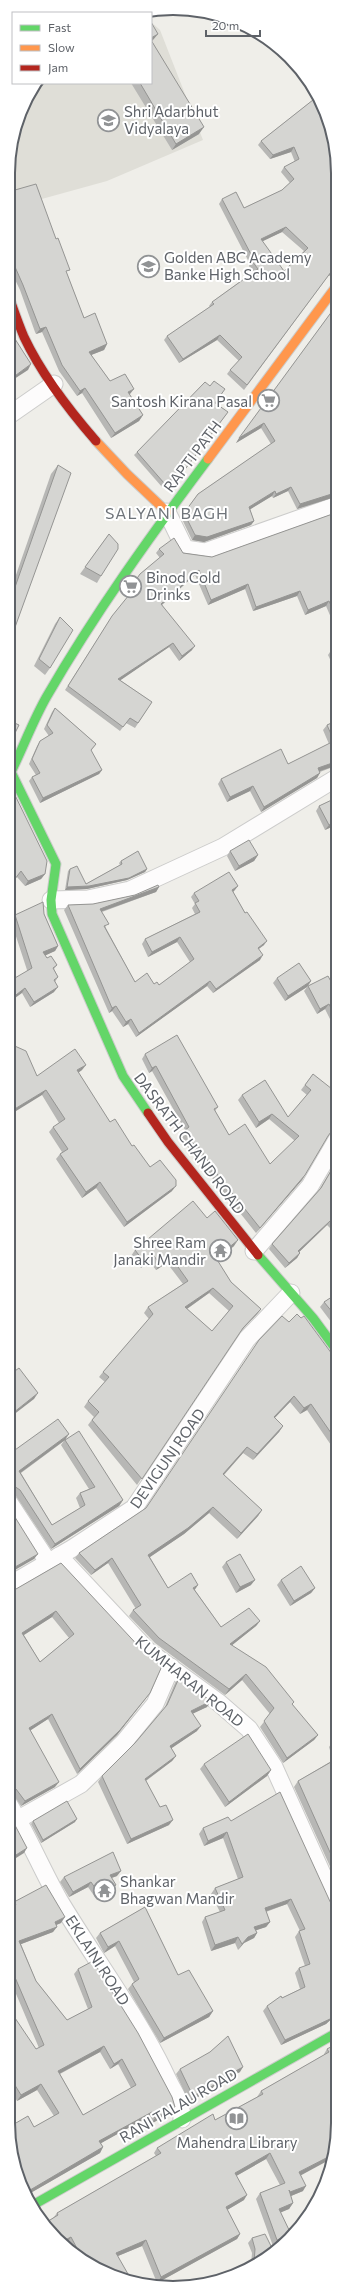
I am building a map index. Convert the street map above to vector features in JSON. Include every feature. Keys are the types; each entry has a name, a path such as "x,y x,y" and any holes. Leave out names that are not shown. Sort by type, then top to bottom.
{"street":[{"name":"RAPTI PATH","path":"15,764 46,698 63,669 167,512 331,293"},
{"path":"15,313 26,342 77,419 139,487 167,512 185,549 205,552 331,507"},
{"path":"15,411 54,384"},
{"path":"51,900 88,899 130,890 223,847 331,781"},
{"name":"DASRATH CHAND ROAD","path":"15,785 56,864 51,900 52,914 123,1076 168,1142 254,1251 313,1318 331,1342"},
{"path":"254,1251 310,1186 331,1150"},
{"name":"DEVIGUNJ ROAD","path":"15,1582 134,1508 247,1339 291,1293"},
{"name":"KUMHARAN ROAD","path":"15,1510 53,1559 148,1651 218,1702 249,1730 274,1767 331,1893"},
{"path":"15,1813 81,1784 124,1742 154,1704 171,1667"},
{"name":"EKLAINI ROAD","path":"15,1819 58,1898 111,1984 132,2012 181,2103 182,2119"},
{"name":"RANI TALAU ROAD","path":"37,2203 182,2119 331,2036"}],"shaded area":[{"name":"Shri Adarbhut Vidyalaya","path":"152,23 160,30 203,140 107,181 20,205 15,190 16,152 23,122 31,103 42,85 152,84"}],"building":[{"path":"152,24 158,34 152,37"},
{"path":"152,42 204,127 176,144 141,84 152,84"},
{"path":"313,100 323,122 330,152 331,272 247,385 230,370 242,357 220,335 183,359 167,336 214,304 212,302 258,269 252,261 254,260 222,199 236,192 244,208 282,190 294,179 284,167 299,159 294,147 273,155 261,141","holes":["286,227 308,248 284,271 261,239"]},
{"path":"36,184 56,239 58,238 70,270 66,271 84,318 95,313 107,344 89,352 110,381 125,374 134,389 128,392 143,415 115,433 85,388 80,391 62,365 46,327 40,329 15,267 15,190"},
{"path":"331,313 331,494 300,504 291,487 276,494 275,491 249,507 254,521 207,537 195,535 184,513 198,494 275,441 264,423 239,438"},
{"path":"15,339 31,364 15,376"},
{"path":"214,381 225,389 215,403 228,412 183,472 164,483 137,452 205,382 210,386"},
{"path":"58,465 71,473 15,627 15,587"},
{"path":"331,514 331,605 329,601 308,610 300,591 256,607 248,584 211,600 199,570 161,604 195,646 182,656 173,643 118,679 152,702 138,723 130,718 123,727 68,686 112,616 133,590 131,587 140,574 164,554 159,549 174,538 183,553 212,557"},
{"path":"109,534 118,544 118,549 101,576 85,567"},
{"path":"60,617 73,630 50,668 39,659"},
{"path":"55,708 96,744 91,750 102,770 43,798 32,777 40,773 32,759 40,741 53,733 47,725"},
{"path":"15,723 19,725 15,733"},
{"path":"331,723 331,734 327,725"},
{"path":"331,742 331,763 318,768 320,773 264,807 253,786 230,797 221,779 281,749 288,764"},
{"path":"15,795 47,861 45,874 28,881 21,871 15,879"},
{"path":"331,800 331,824 329,825 319,806"},
{"path":"249,840 258,855 239,866 230,851"},
{"path":"138,851 147,869 129,878 89,886 67,887 70,869 77,866 86,884 122,864 121,861"},
{"path":"229,872 238,886 232,890 245,913 247,912 267,941 258,948 263,955 216,989 210,981 139,1033 131,1019 126,1022 116,1006 112,1008 68,905 93,904 135,895 158,885 159,887 100,909 109,924 104,926 135,982 147,973 154,984 157,982 159,985 194,959 180,937 152,952 145,939 200,912 195,903 199,901 194,893"},
{"path":"43,902 44,914 58,946 43,952 47,958 51,956 57,965 53,968 58,977 54,980 58,987 34,1002 25,988 15,996 15,978 32,968 15,915"},
{"path":"299,963 311,981 288,996 277,978"},
{"path":"328,976 331,982 331,1008 329,1004 320,1009 308,986"},
{"path":"177,1035 218,1107 214,1109 229,1135 245,1124 270,1164 299,1136 272,1114 259,1122 242,1095 265,1080 288,1117 311,1090 305,1085 313,1074 331,1088 331,1132 305,1175 260,1228 213,1169 198,1146 196,1147 184,1131 189,1127 156,1066 152,1068 145,1054"},
{"path":"15,1046 26,1051 37,1076 75,1049 86,1065 77,1070 110,1122 115,1119 132,1146 134,1145 150,1167 160,1160 176,1180 176,1186 127,1222 100,1182 86,1192 60,1154 68,1149 53,1127 65,1119 46,1090 15,1109"},
{"path":"331,1171 331,1222 330,1221 298,1251 300,1253 289,1263 272,1244 321,1188"},
{"path":"193,1201 207,1218 215,1211 238,1240 216,1258 231,1282 261,1309 243,1328 142,1479 92,1420 99,1412 88,1401 109,1377 103,1372 153,1314 148,1307 188,1281 171,1257 160,1264 154,1256 145,1263 135,1250","holes":["213,1288 233,1306 212,1331 185,1307"]},
{"path":"331,1298 331,1310 324,1302"},
{"path":"297,1314 301,1318 304,1316 331,1353 331,1433 311,1404 304,1408 294,1396 274,1417 283,1426 257,1454 247,1447 223,1474 262,1510 241,1533 213,1507 188,1528 148,1555 168,1588 191,1573 198,1585 193,1588 221,1627 249,1608 260,1621 230,1644 266,1667 294,1702 292,1704 318,1735 287,1758 264,1721 274,1708 246,1674 229,1689 159,1638 133,1610 141,1605 112,1558 95,1570 79,1553 146,1508 259,1340 282,1316 289,1322"},
{"path":"19,1368 38,1393 15,1411 15,1371"},
{"path":"58,1419 69,1434 19,1471 52,1525 85,1505 80,1493 95,1487 65,1440 79,1431 123,1500 55,1544 20,1490 15,1487 15,1450"},
{"path":"15,1517 38,1554 15,1567"},
{"path":"240,1554 255,1580 240,1587 226,1562"},
{"path":"61,1563 144,1652 162,1666 150,1693 120,1730 80,1769 52,1714 29,1728 59,1782 25,1801 15,1789 15,1589","holes":["56,1611 74,1634 40,1662 22,1633"]},
{"path":"301,1566 315,1588 294,1601 281,1580"},
{"path":"179,1678 211,1701 191,1711 201,1726 170,1746 176,1756 145,1779 160,1807 166,1805 173,1820 131,1839 102,1776 135,1743 167,1705"},
{"path":"248,1734 271,1770 229,1802 204,1764"},
{"path":"331,1762 331,1854 298,1781"},
{"path":"280,1792 331,1904 331,2018 285,2040 267,2006 281,1996 282,1998 305,1987 299,1968 310,1964 299,1931 305,1929 291,1899 265,1908 270,1922 254,1927 257,1933 248,1937 242,1944 238,1937 215,1945 205,1917 225,1910 215,1888 243,1877 227,1832 208,1841 203,1828 228,1817 231,1821"},
{"path":"67,1801 77,1819 43,1840 33,1821"},
{"path":"15,1825 27,1848 15,1856"},
{"path":"113,1852 121,1871 110,1875 116,1885 100,1895 91,1882 73,1892 64,1877"},
{"path":"46,1885 65,1917 55,1922 57,1927 19,1941 36,1981 67,2020 92,2007 78,1969 93,1961 138,2033 172,2097 175,2107 155,2118 152,2112 99,2141 103,2147 30,2190 20,2164 16,2144 15,2124 28,2116 34,2127 59,2113 41,2084 21,2095 15,2085 15,2018 36,2049 44,2045 15,1977 15,1901","holes":["104,2046 114,2064 122,2059 136,2085 83,2115 58,2071"]},
{"path":"145,1907 178,1975 189,1970 213,2011 164,2038 132,1984 139,1979 119,1941 108,1947 100,1933"},
{"path":"228,2036 243,2067 193,2096 180,2069 210,2052"},
{"path":"331,2047 331,2133 327,2157 299,2172 306,2186 290,2192 289,2190 293,2203 279,2209 289,2230 281,2238 277,2240 260,2193 285,2183 270,2153 235,2173 247,2195 226,2207 240,2234 161,2277 146,2240 116,2253 129,2275 103,2265 85,2254 77,2248 71,2237 66,2239 49,2220 58,2215 57,2213 161,2153 157,2148 213,2114 215,2120 263,2094 261,2091 329,2052 327,2049"},
{"path":"265,2234 271,2246 254,2258 255,2249 252,2238"}],"traffic: fast":[{"path":"15,763 47,696 84,635 166,516 208,459"},
{"path":"15,780 56,864 51,900 52,914 123,1076 148,1113"},
{"path":"258,1255 313,1318 331,1342"},
{"path":"37,2203 331,2036"}],"traffic: slow":[{"path":"208,459 331,293"},
{"path":"96,441 127,474 167,512"}],"traffic: jam":[{"path":"15,313 24,337 39,365 66,404 96,441"},
{"path":"148,1113 168,1142 258,1255"}],"place":[{"name":"Shri Adarbhut Vidyalaya","path":"108,120"},
{"name":"Golden ABC Academy Banke High School","path":"148,266"},
{"name":"Santosh Kirana Pasal","path":"268,401"},
{"name":"Binod Cold Drinks","path":"131,586"},
{"name":"Shree Ram Janaki Mandir","path":"221,1251"},
{"name":"Shankar Bhagwan Mandir","path":"105,1890"},
{"name":"Mahendra Library","path":"237,2119"}],"district":[{"name":"SALYANI BAGH","path":"167,512"}]}
